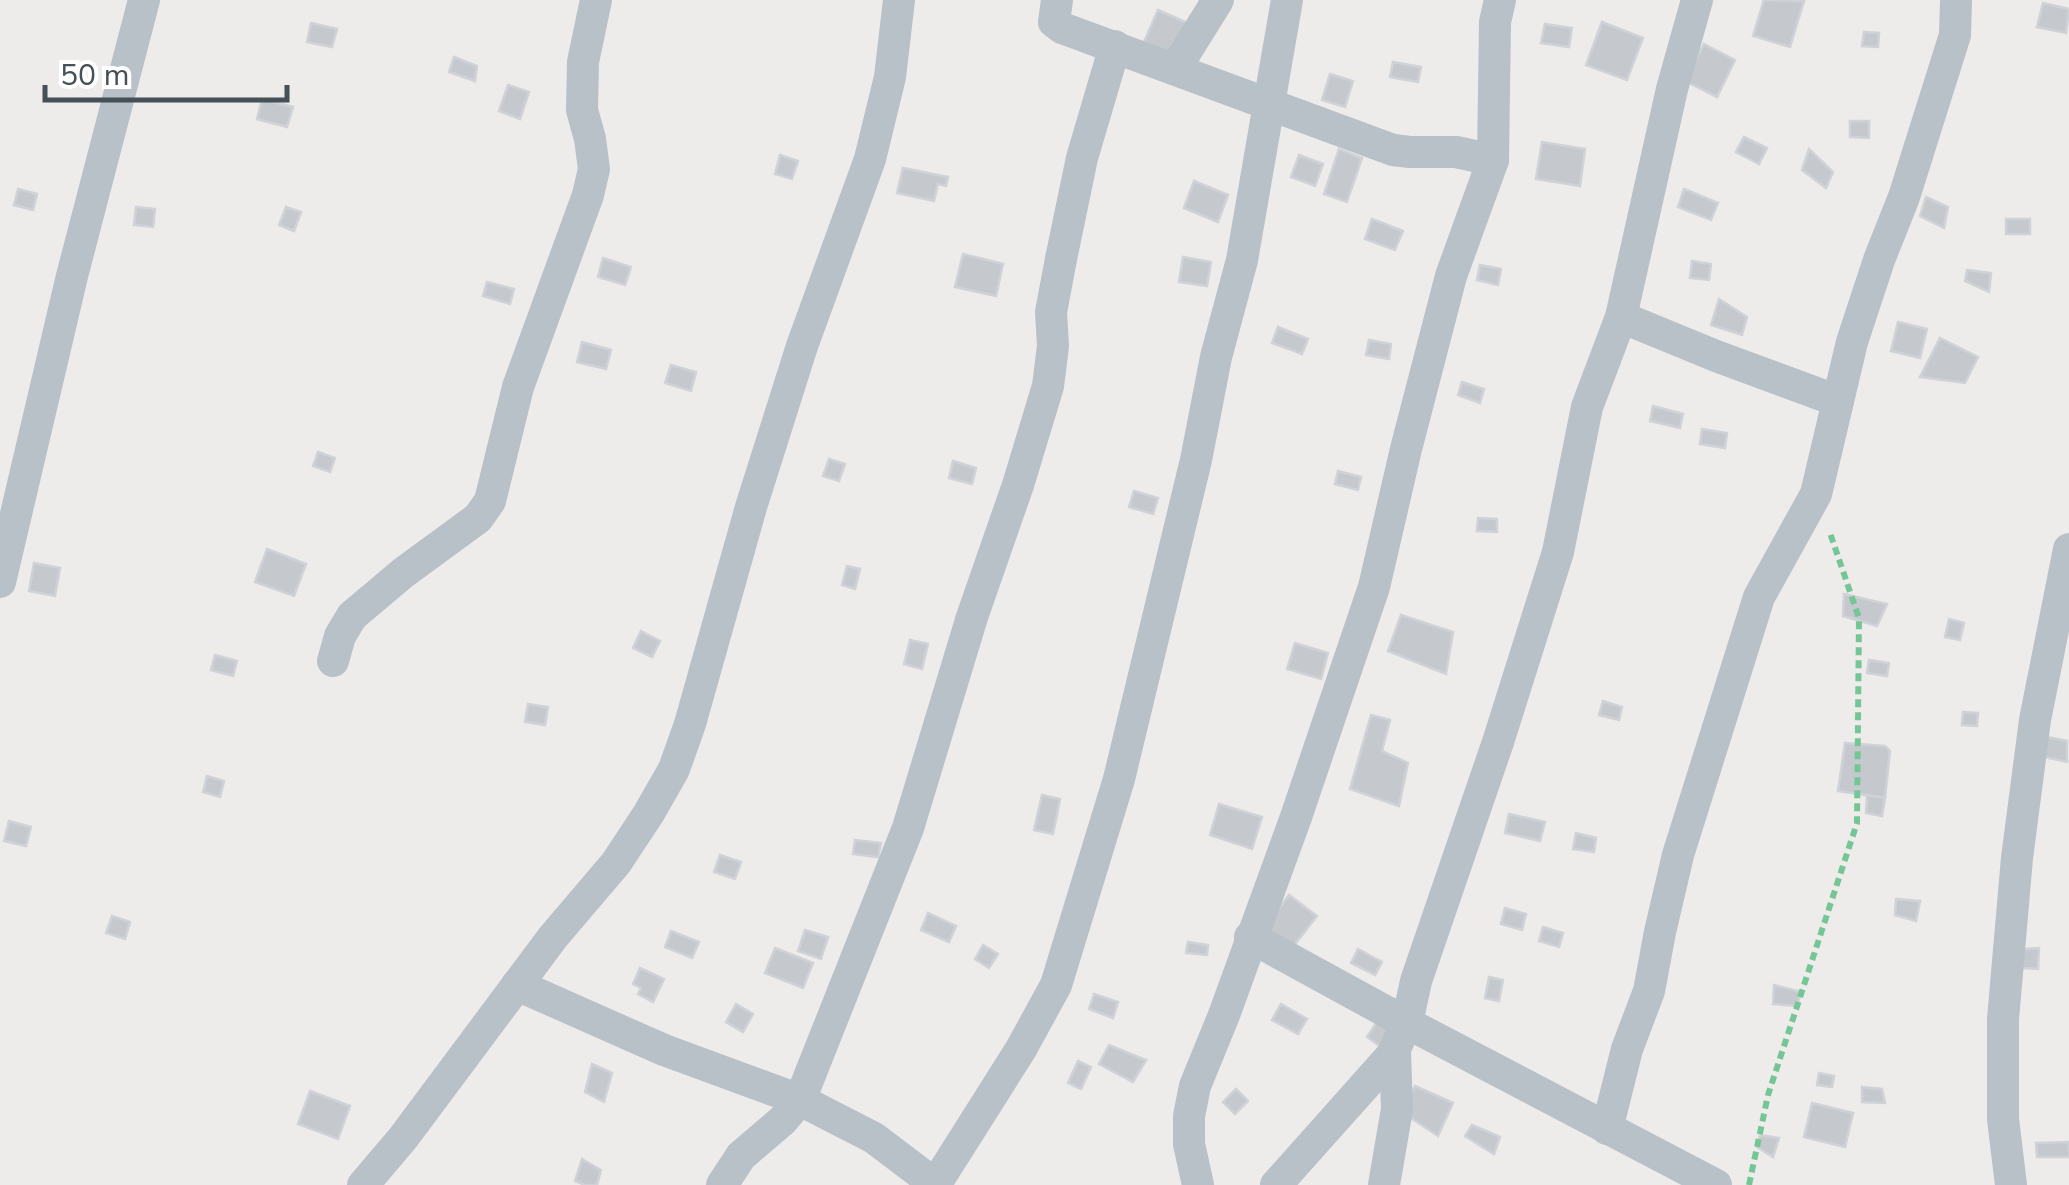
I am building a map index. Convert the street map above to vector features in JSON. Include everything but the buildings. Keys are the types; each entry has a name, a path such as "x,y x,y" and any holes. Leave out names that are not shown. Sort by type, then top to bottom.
{"street":[{"path":"0,582 72,276 144,0"},
{"path":"333,661 340,636 352,616 478,518 490,502 518,388 594,169 582,110 583,62 596,0"},
{"path":"363,1185 403,1138 552,937 616,863 674,768 802,346 870,159 890,77 899,0"},
{"path":"1057,0 1054,22 1058,25 1270,105 1393,150 1456,152 1493,160"},
{"path":"1175,68 1218,0"},
{"path":"517,985 664,1050 800,1100 874,1138 936,1185 1021,1049 1062,971 1119,779 1242,260 1287,0"},
{"path":"1198,1185 1189,1116 1196,1086 1302,798 1374,587 1451,276 1493,160 1495,22 1500,0"},
{"path":"1384,1185 1397,1109 1401,1037 1558,552 1587,408 1621,317 1672,89 1698,0"},
{"path":"1607,1129 1623,1061 1649,991 1678,855 1759,597 1816,494 1852,342 1904,197 1955,34 1956,0"},
{"path":"722,1185 741,1156 800,1100 908,828 1048,386 1053,346 1051,312 1060,259 1082,158 1116,46"},
{"path":"1621,317 1838,401"},
{"path":"2010,1185 2004,1119 2003,1019 2016,877 2035,720 2069,549"},
{"path":"1250,937 1401,1037 1607,1129 1716,1185"},
{"path":"1276,1185 1401,1037"}],"path":[{"path":"1749,1185 1768,1095 1857,823 1858,618 1816,494"}]}
